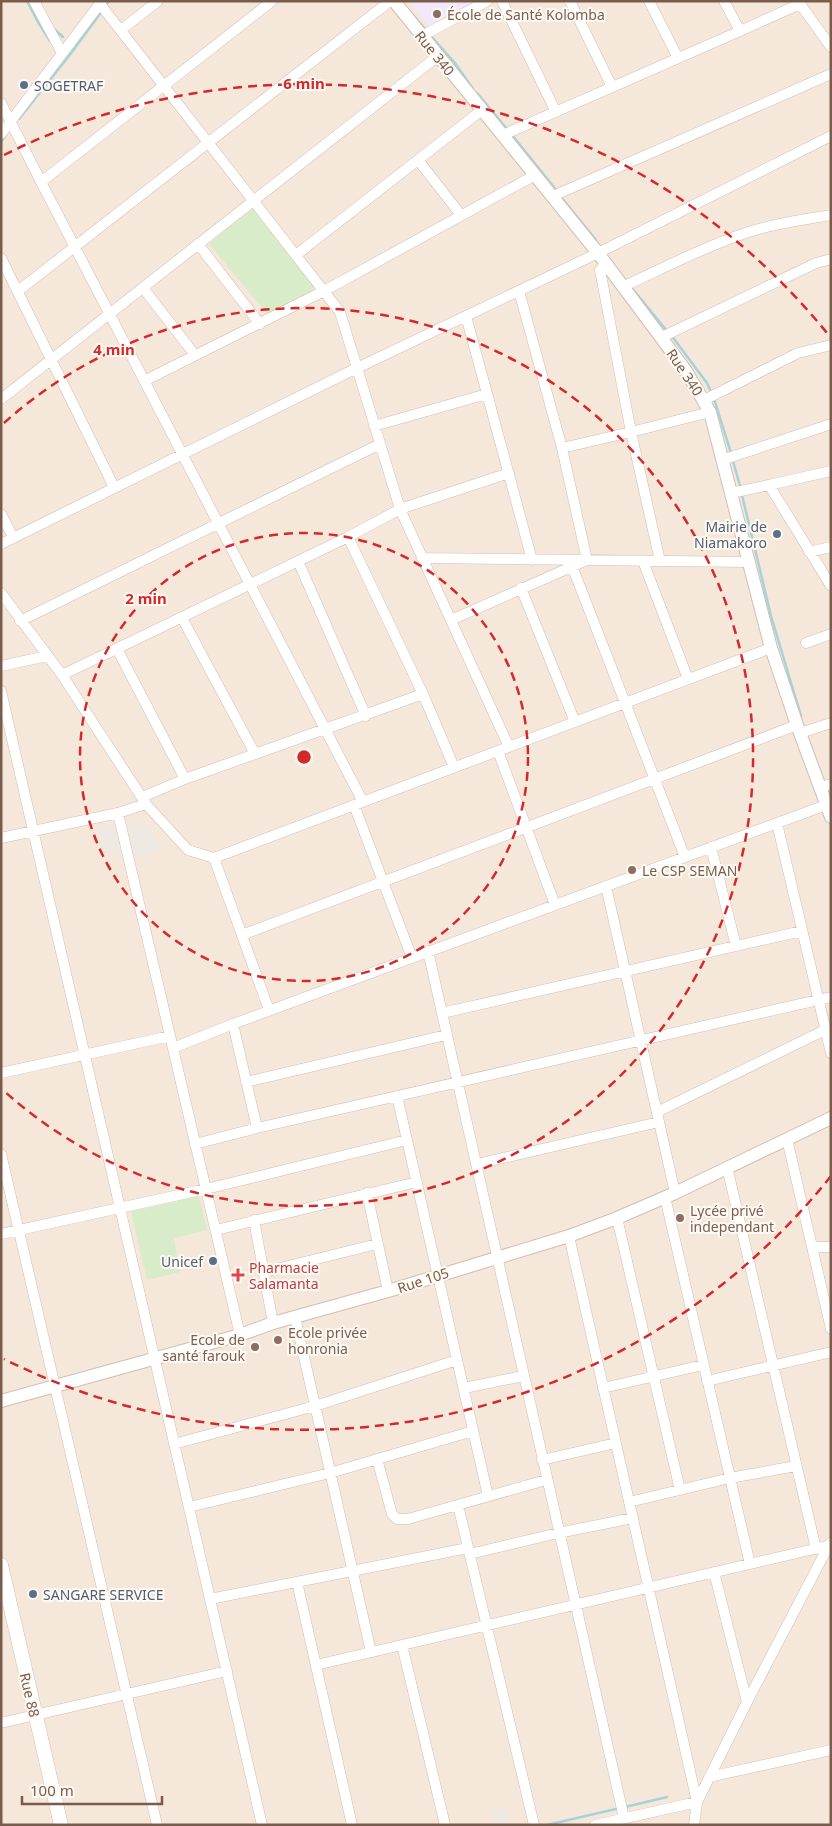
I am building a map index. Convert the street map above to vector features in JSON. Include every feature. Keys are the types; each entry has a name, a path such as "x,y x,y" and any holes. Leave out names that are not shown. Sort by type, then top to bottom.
{"main road":[{"name":"Rue 88","path":"1,1565 61,1825"}],"street":[{"path":"34,1 62,53"},
{"path":"121,30 158,1"},
{"path":"41,182 272,1"},
{"path":"18,291 392,1"},
{"name":"Rue 340","path":"392,1 624,286 686,371 704,400 710,412 771,648 798,729 825,785 826,804 831,817"},
{"path":"422,36 487,1"},
{"path":"502,1 556,112"},
{"path":"570,1 612,87"},
{"path":"650,1 678,58"},
{"path":"724,1 740,31"},
{"path":"503,135 740,31 799,2 831,47"},
{"path":"1,134 101,3 340,312 400,509 509,747"},
{"path":"1,398 438,56"},
{"path":"552,196 831,74"},
{"path":"1,103 325,729 358,803 382,882 412,958"},
{"path":"296,256 482,110"},
{"path":"1,544 356,368 519,291 602,258 831,136"},
{"path":"418,160 462,215"},
{"path":"144,381 324,291 535,175"},
{"path":"624,286 738,236 804,219 831,215"},
{"path":"198,244 260,324"},
{"path":"602,258 600,270 631,432 660,561"},
{"path":"662,337 816,263 831,259"},
{"path":"2,261 114,487"},
{"path":"143,288 195,355"},
{"path":"519,291 562,448 587,560"},
{"path":"466,316 532,560"},
{"path":"704,400 798,353 831,345"},
{"path":"374,426 487,394"},
{"path":"562,448 710,412"},
{"path":"722,460 831,424"},
{"path":"20,621 380,444"},
{"path":"731,493 770,486 831,470"},
{"path":"62,675 348,537 400,509 509,473"},
{"path":"770,486 831,586"},
{"path":"1,514 14,537"},
{"path":"348,537 423,694 454,767"},
{"path":"809,552 831,547"},
{"path":"422,558 749,562"},
{"path":"451,620 587,560"},
{"path":"298,561 366,716"},
{"path":"644,561 688,679"},
{"path":"572,566 685,857"},
{"path":"521,588 575,722"},
{"path":"1,593 62,675 144,801 188,850 214,858 771,648"},
{"path":"182,618 255,754"},
{"path":"806,643 831,634"},
{"path":"116,649 185,779"},
{"path":"1,666 47,656"},
{"path":"1,691 262,1825"},
{"path":"1,838 118,813 185,779 366,716 423,694"},
{"path":"242,936 655,779 798,729 831,724"},
{"path":"498,751 556,904"},
{"path":"173,1048 269,1010 826,804"},
{"path":"118,813 240,1335"},
{"path":"777,823 824,1030 831,1053"},
{"path":"711,847 736,946"},
{"path":"214,858 269,1010"},
{"path":"606,886 658,1117 670,1195 703,1365 750,1564"},
{"path":"442,1013 802,931"},
{"path":"428,951 498,1257 522,1376 624,1818"},
{"path":"196,1144 257,1128 831,997"},
{"path":"233,1024 257,1128"},
{"path":"477,1164 658,1117 824,1030"},
{"path":"246,1082 446,1035"},
{"path":"1,1073 84,1053 170,1036"},
{"path":"397,1096 488,1496"},
{"name":"Rue 105","path":"1,1401 240,1335 273,1323 388,1291 569,1236 670,1195 831,1118"},
{"path":"787,1138 831,1329"},
{"path":"1,1234 206,1189 407,1140"},
{"path":"1,1154 156,1825"},
{"path":"727,1167 816,1549"},
{"path":"216,1230 417,1182"},
{"path":"367,1193 388,1291"},
{"path":"617,1218 680,1490"},
{"path":"254,1220 273,1323"},
{"path":"569,1236 697,1802"},
{"path":"264,1272 378,1244"},
{"path":"812,1248 831,1246"},
{"path":"295,1317 371,1652"},
{"path":"707,1380 831,1352"},
{"path":"174,1444 315,1406 457,1360"},
{"path":"603,1388 703,1365"},
{"path":"464,1388 522,1376"},
{"path":"189,1507 330,1473 474,1431"},
{"path":"542,1460 616,1443"},
{"path":"377,1459 392,1514 397,1519 408,1519 546,1480"},
{"path":"629,1502 730,1478 796,1466"},
{"path":"458,1505 533,1822"},
{"path":"210,1599 469,1551 633,1518"},
{"path":"316,1665 816,1549 829,1544"},
{"path":"694,1825 697,1802 709,1777 829,1544"},
{"path":"714,1572 747,1702"},
{"path":"297,1582 352,1825"},
{"path":"402,1645 446,1825"},
{"path":"1,1722 227,1671"},
{"path":"709,1777 831,1750"},
{"path":"598,1824 697,1802"}],"shaded area":[{"path":"1,1 831,1 831,1825 1,1825"},
{"name":"École de Santé Kolomba","path":"409,1 478,1 430,27"},
{"path":"119,824 125,853 104,852 98,826"},
{"path":"150,824 161,849 133,859 128,825"},
{"path":"505,1808 509,1825 496,1825 492,1810"}],"green space":[{"path":"250,209 257,210 315,284 311,293 268,315 209,244"},
{"path":"199,1196 207,1230 174,1238 180,1272 147,1280 131,1212"}],"waterway":[{"path":"27,1 50,41"},
{"path":"105,6 109,1"},
{"path":"19,119 102,11"},
{"path":"412,14 426,30"},
{"path":"54,29 63,37"},
{"path":"430,35 455,63 473,89"},
{"path":"477,93 507,129"},
{"path":"1,142 6,135"},
{"path":"512,135 557,191"},
{"path":"560,196 596,240"},
{"path":"631,287 667,331"},
{"path":"671,335 707,383 712,394"},
{"path":"714,399 731,453"},
{"path":"732,458 741,489"},
{"path":"742,495 771,616 801,716"},
{"path":"625,1807 667,1797"},
{"path":"547,1825 620,1808"}],"place":[{"name":"École de Santé Kolomba","path":"437,14"},
{"name":"SOGETRAF","path":"24,85"},
{"name":"Mairie de Niamakoro","path":"777,534"},
{"name":"Le CSP SEMAN","path":"632,870"},
{"name":"Lycée privé independant","path":"680,1218"},
{"name":"Unicef","path":"213,1261"},
{"name":"Pharmacie Salamanta","path":"238,1275"},
{"name":"Ecole privée honronia","path":"278,1340"},
{"name":"Ecole de santé farouk","path":"255,1347"},
{"name":"SANGARE SERVICE","path":"33,1594"}]}
